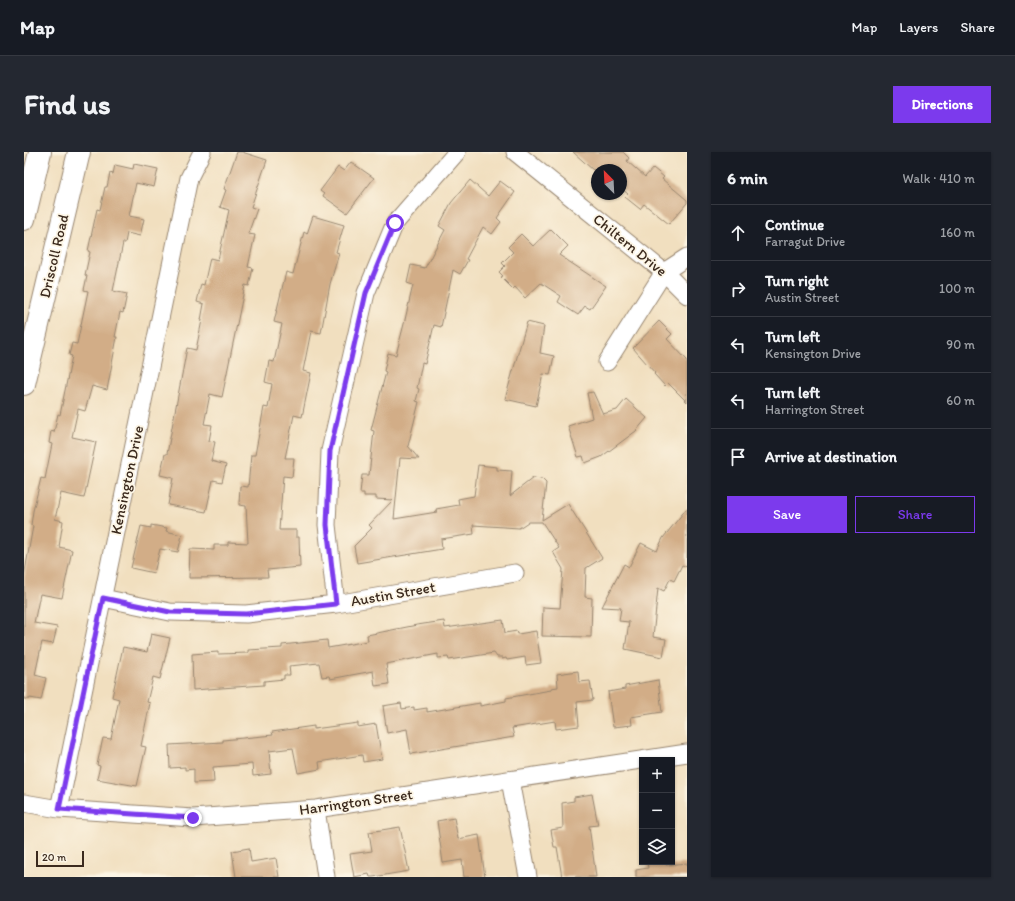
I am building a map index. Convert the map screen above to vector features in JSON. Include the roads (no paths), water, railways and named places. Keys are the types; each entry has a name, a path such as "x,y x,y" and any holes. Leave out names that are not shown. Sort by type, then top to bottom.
{"street":[{"path":"24,219 40,152"},
{"name":"Driscoll Road","path":"24,384 79,152"},
{"name":"Kensington Drive","path":"59,809 189,178 202,152"},
{"path":"336,604 327,525 330,451 366,293 395,223 457,152"},
{"name":"Chiltern Drive","path":"515,152 664,272 687,294"},
{"path":"607,362 664,272 687,257"},
{"name":"Austin Street","path":"103,598 170,612 246,614 336,604 515,573"},
{"name":"Harrington Street","path":"24,803 59,809 193,818 316,809 687,753"},
{"path":"510,780 528,877"},
{"path":"316,809 326,877"}]}
